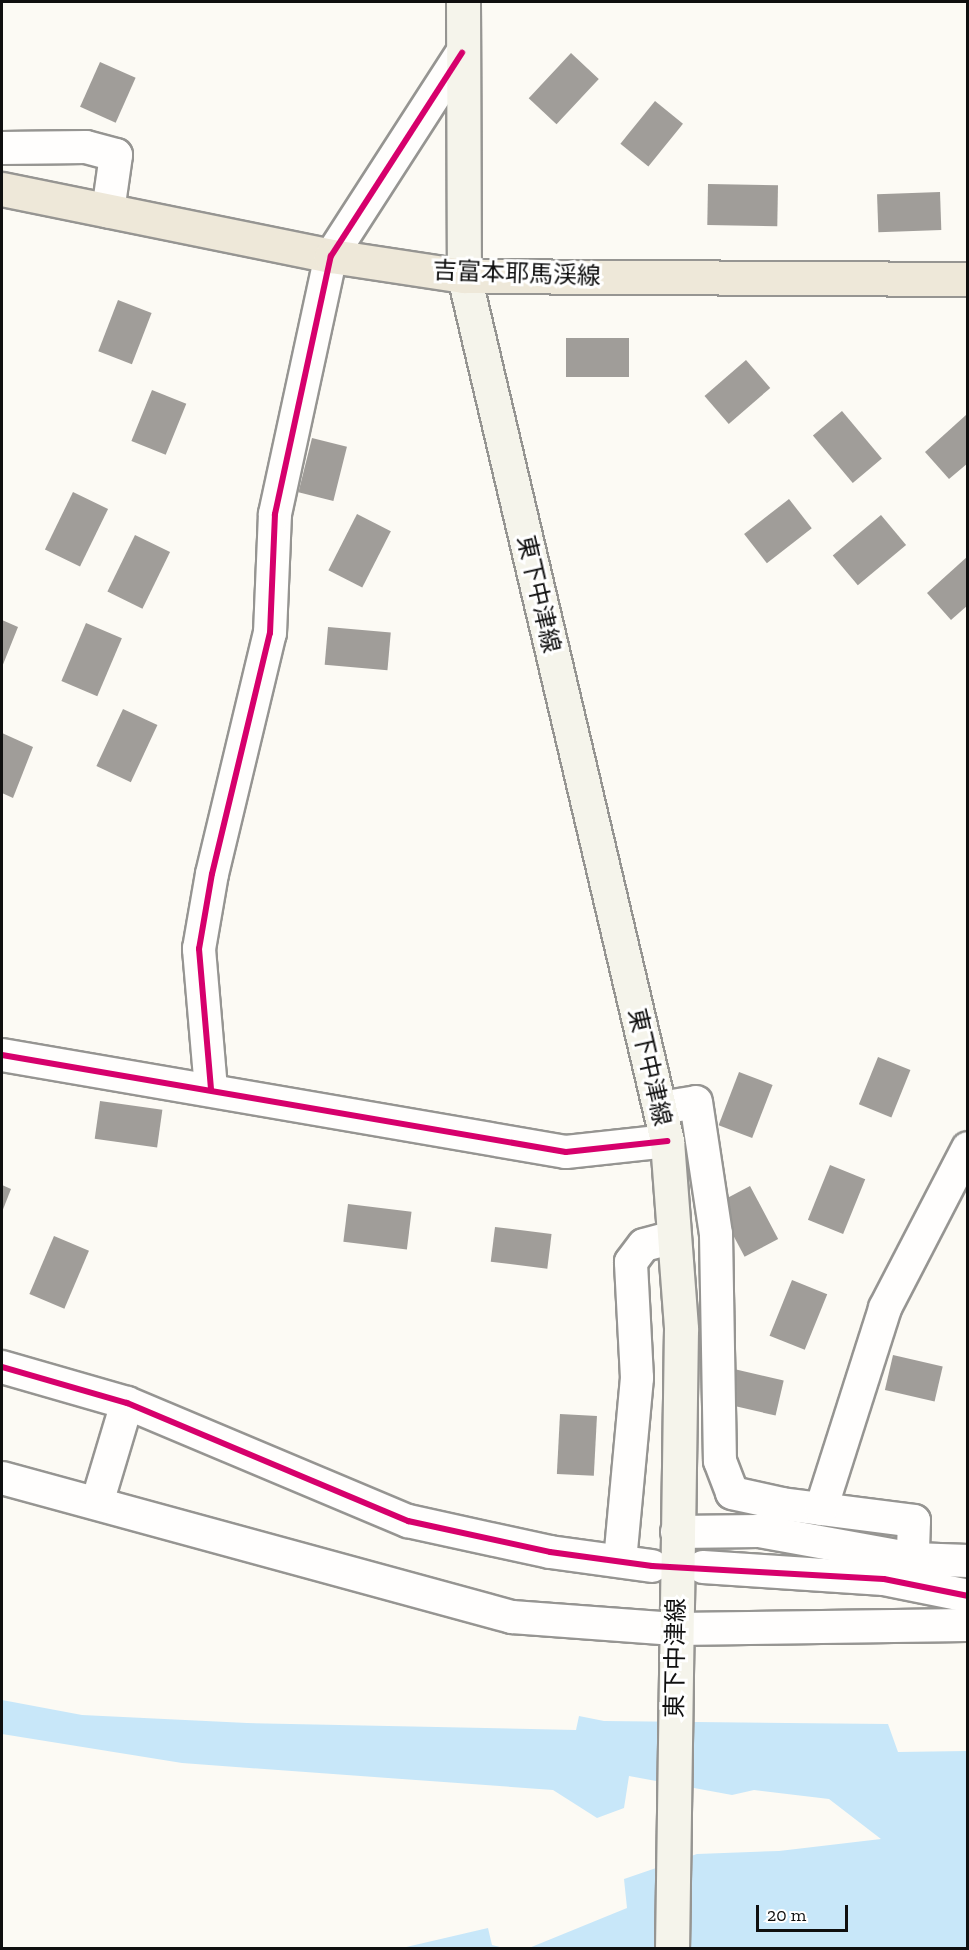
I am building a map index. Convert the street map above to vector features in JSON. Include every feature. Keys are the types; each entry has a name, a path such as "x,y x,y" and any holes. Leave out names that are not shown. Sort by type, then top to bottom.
{"main road":[{"name":"東下中津線","path":"463,2 464,276 667,1141 681,1329 672,1948"},
{"name":"吉富本耶馬渓線","path":"2,189 331,256 464,276 968,279"}],"street":[{"path":"211,1089 199,949 212,874 270,633 274,514 331,256 462,53"},
{"path":"2,148 87,147 116,155 108,211"},
{"path":"2,1055 211,1089 566,1152 667,1141"},
{"path":"660,1108 696,1102 716,1234 720,1461 732,1493 821,1509 914,1521 910,1571"},
{"path":"821,1509 885,1308 968,1148"},
{"path":"620,1561 637,1378 631,1262 644,1245 674,1237"},
{"path":"2,1367 127,1403 408,1521 550,1552 652,1566"},
{"path":"97,1503 127,1403"},
{"path":"2,1478 512,1617 675,1629 968,1625"},
{"path":"677,1532 759,1531 910,1571 968,1596"},
{"path":"704,1568 910,1571 968,1561"}],"water":[{"path":"2,1700 82,1715 247,1723 576,1730 579,1716 604,1721 888,1724 898,1752 967,1751 967,1948 529,1948 627,1908 624,1879 697,1854 779,1851 881,1839 829,1799 754,1790 732,1795 629,1776 624,1808 597,1818 553,1790 182,1763 2,1734"},
{"path":"488,1928 492,1945 504,1948 402,1948"}],"building":[{"path":"571,53 599,79 557,124 529,98"},
{"path":"100,62 136,78 116,123 80,107"},
{"path":"655,101 683,124 648,166 620,144"},
{"path":"708,184 778,185 777,226 707,225"},
{"path":"940,192 941,230 878,232 877,194"},
{"path":"118,300 152,313 132,364 98,351"},
{"path":"566,338 629,338 629,377 566,377"},
{"path":"746,360 770,388 729,424 704,396"},
{"path":"152,390 186,404 166,455 131,441"},
{"path":"842,411 882,458 853,483 813,435"},
{"path":"966,415 968,463 949,479 925,452"},
{"path":"312,438 347,447 333,501 298,492"},
{"path":"73,492 108,509 80,567 45,550"},
{"path":"789,499 812,528 767,563 744,534"},
{"path":"357,514 391,531 362,587 328,570"},
{"path":"881,515 906,545 858,585 833,555"},
{"path":"135,535 170,552 142,609 107,592"},
{"path":"968,556 968,605 951,620 927,593"},
{"path":"2,620 18,627 2,667"},
{"path":"86,623 122,638 97,696 61,681"},
{"path":"328,627 391,632 387,670 325,665"},
{"path":"123,709 157,725 131,782 96,766"},
{"path":"2,733 33,747 13,798 2,793"},
{"path":"878,1057 910,1070 891,1117 859,1104"},
{"path":"739,1072 773,1085 752,1138 719,1125"},
{"path":"100,1101 162,1110 157,1147 95,1139"},
{"path":"830,1165 865,1179 843,1234 808,1220"},
{"path":"2,1185 11,1189 2,1212"},
{"path":"750,1186 778,1239 745,1257 716,1204"},
{"path":"348,1204 412,1212 407,1250 343,1242"},
{"path":"495,1227 552,1234 547,1269 491,1262"},
{"path":"54,1236 89,1251 64,1309 29,1294"},
{"path":"792,1280 827,1294 805,1350 770,1336"},
{"path":"893,1355 943,1366 935,1402 885,1390"},
{"path":"734,1369 784,1380 776,1416 726,1404"},
{"path":"560,1414 597,1416 594,1476 557,1474"}],"cycle path":[{"path":"211,1089 199,949 212,874 270,633 275,514 331,256 462,53"},
{"path":"2,1055 566,1152 667,1141"},
{"path":"2,1367 127,1403 408,1521 550,1552 652,1566 884,1579 968,1596"}]}
